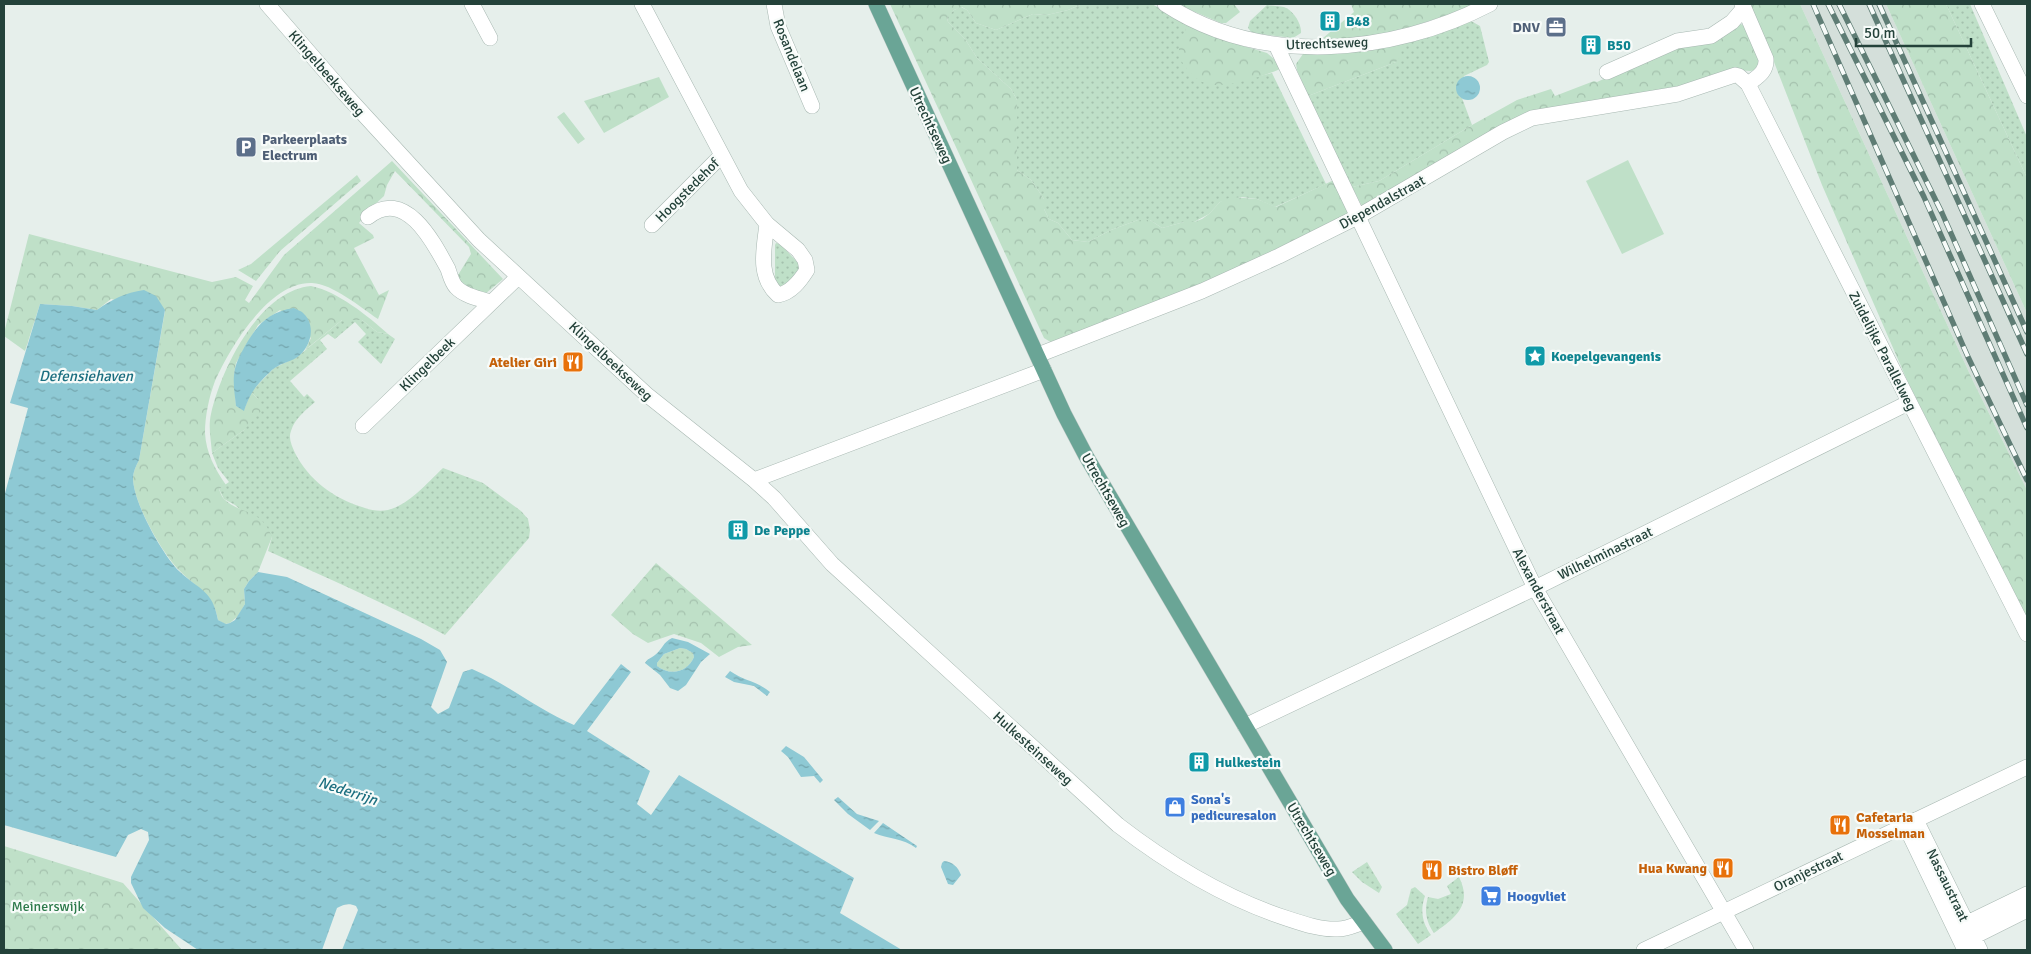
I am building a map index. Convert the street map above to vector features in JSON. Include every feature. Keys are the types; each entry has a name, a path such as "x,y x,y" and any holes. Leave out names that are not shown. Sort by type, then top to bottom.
{"main road":[{"name":"Utrechtseweg","path":"876,4 1064,414 1086,456 1347,898 1385,950"}],"street":[{"name":"Klingelbeekseweg","path":"266,4 378,131 479,240 646,394 754,480"},
{"path":"472,4 490,38"},
{"name":"Hoogstedehof","path":"642,4 741,191 767,224"},
{"name":"Rosandelaan","path":"774,4 778,26 812,106"},
{"name":"Utrechtseweg","path":"1165,4 1208,27 1250,40 1300,46 1344,45 1388,40 1438,27 1490,4"},
{"path":"1982,4 2027,96"},
{"path":"1607,72 1677,41 1711,36 1732,22 1743,6"},
{"path":"1743,6 1764,54 1767,66 1764,71 1748,84"},
{"name":"Alexanderstraat","path":"1276,44 1535,588 1746,950"},
{"name":"Diependalstraat","path":"1038,355 1202,291 1279,256 1359,216 1503,132 1532,118 1678,94 1733,76 1739,76 1748,84"},
{"name":"Zuidelijke Parallelweg","path":"1748,84 1908,403 1949,478 2027,634"},
{"name":"Hoogstedehof","path":"652,225 722,155"},
{"path":"368,217 378,209 393,207 412,216 429,237 456,287 466,294 491,302"},
{"name":"Klingelbeek","path":"363,426 518,277"},
{"path":"754,480 1044,370"},
{"name":"Wilhelminastraat","path":"1245,726 1535,588 1908,403"},
{"name":"Hulkesteinseweg","path":"754,480 774,498 832,564 1097,806 1140,842 1208,885 1268,912 1299,923 1330,929 1348,928 1364,922"},
{"name":"Oranjestraat","path":"1644,950 2027,767"},
{"name":"Nassaustraat","path":"1910,822 1967,939"},
{"path":"1967,939 2027,894"},
{"path":"1967,939 2027,910"}],"shaded area":[{"path":"1800,4 1886,4 2027,313 2027,490 1973,381"}],"green space":[{"path":"890,4 1082,4 1068,10 1047,15 1033,14 996,30 976,23 967,10 962,7 954,10 947,17 948,22 965,39 977,58 1011,89 1017,100 1017,170 1031,180 1044,199 1044,209 1049,219 1058,223 1072,240 1088,242 1111,230 1138,220 1150,220 1162,228 1184,222 1194,222 1209,214 1220,202 1231,197 1257,199 1276,207 1334,180 1350,211 1349,216 1238,269 1052,343 1044,338"},
{"path":"1082,4 1152,4 1188,24 1181,42 1227,84 1272,73 1326,184 1275,207 1257,199 1242,197 1220,202 1209,214 1194,222 1184,222 1162,228 1150,220 1138,220 1111,230 1088,242 1072,240 1058,223 1049,219 1044,209 1044,199 1031,180 1017,170 1017,100 1011,89 977,58 965,39 948,22 947,16 961,7 967,10 976,23 996,30 1033,14 1047,15 1068,10"},
{"path":"1180,4 1234,4 1240,12 1226,23 1221,23"},
{"path":"1351,4 1474,4 1466,9 1398,31 1356,38 1323,38 1354,12"},
{"path":"1746,4 1800,4 1973,381 2027,490 2027,619 1907,380 1822,185 1774,62"},
{"path":"1886,4 1946,4 2027,178 2027,313"},
{"path":"1946,4 1970,4 2027,137 2027,178"},
{"path":"1267,5 1284,7 1291,11 1298,22 1301,33 1293,38 1252,33 1248,28 1250,21"},
{"path":"1471,21 1480,26 1489,62 1487,65 1464,76 1459,96 1462,98 1472,125 1379,181 1352,187 1308,96 1396,62 1402,43"},
{"path":"1188,24 1230,42 1267,53 1274,59 1280,69 1254,78 1224,85 1202,82 1187,69 1180,56 1180,42"},
{"path":"1741,24 1747,28 1761,63 1755,70 1736,70 1698,83 1553,108 1363,208 1352,187 1379,181 1517,100 1551,89 1555,96 1594,81 1597,82 1679,45"},
{"path":"1402,43 1401,56 1396,62 1308,96 1297,70 1296,64 1303,54"},
{"path":"659,77 669,97 604,133 584,101"},
{"path":"564,112 585,139 578,144 557,117"},
{"path":"1628,160 1664,234 1622,254 1586,181"},
{"path":"392,161 503,279 485,294 460,284 458,275 471,254 469,247 395,171 387,185 384,196 359,223 374,238 354,248 379,295 389,290 378,319 329,287 312,283 296,285 281,293 253,318 231,351 215,381 208,407 205,433 207,447 212,460 226,485 219,489 224,499 237,508 256,516 267,527 272,537 258,572 244,589 245,604 238,616 230,623 225,624 218,620 213,604 203,592 179,570 165,552 143,513 134,488 133,478 139,460 165,311 111,299 97,310 40,304 25,351 4,336 4,333 29,234 212,282 236,277 253,286 245,300 249,303 284,255"},
{"path":"357,175 361,181 280,251 256,281 238,270 251,264"},
{"path":"776,243 780,244 803,268 788,284 779,288 775,280"},
{"path":"311,286 342,299 362,312 388,334 377,332 362,320 342,320 305,350 311,338 280,310 258,325 236,363 234,375 236,406 244,410 251,392 258,399 262,410 244,430 212,453 211,414 216,396 233,355 259,317 275,302 292,291"},
{"path":"342,320 362,320 377,332 388,334 395,339 381,364 358,342 366,334 355,322 335,339 328,334 320,340 327,349 290,381 304,397 307,394 315,402 298,418 290,434 295,453 307,472 323,487 341,499 371,510 385,511 411,498 443,468 483,483 521,511 528,519 529,538 445,635 379,602 268,551 272,537 235,505 224,499 219,489 229,482 218,468 212,453 244,430 258,399 251,392 274,368 297,357"},
{"path":"656,563 752,645 738,647 719,657 701,643 674,634 648,643 633,634 611,615"},
{"path":"680,648 693,653 694,657 687,667 673,672 657,666 657,663 664,654"},
{"name":"Meinerswijk","path":"4,846 123,883 182,950 4,950"},
{"path":"1367,862 1382,887 1379,893 1362,882 1352,872"},
{"path":"1459,877 1464,895 1460,910 1449,922 1434,933 1426,916 1428,897 1438,899 1451,894 1447,886"},
{"path":"1415,887 1425,896 1423,916 1431,935 1418,944 1396,914 1407,905 1411,889"}],"water":[{"path":"1468,76 1473,77 1479,83 1479,93 1473,99 1468,100 1463,99 1457,93 1456,88 1457,83 1463,77"},
{"path":"144,290 156,296 165,310 139,460 133,478 134,488 143,513 165,553 186,578 209,596 218,620 226,624 235,620 245,604 244,589 258,572 287,577 421,639 440,650 447,662 431,707 438,714 449,708 463,672 472,669 574,725 621,664 631,672 587,731 650,771 637,804 651,815 679,775 854,878 840,913 902,950 342,950 358,910 356,906 349,904 337,908 322,950 198,950 165,928 143,908 131,883 131,877 149,840 148,832 141,829 128,835 116,857 4,825 4,497 28,408 10,403 40,304 97,310 119,297"},
{"path":"294,308 303,313 308,319 311,331 308,344 296,358 275,368 262,380 252,393 244,411 236,406 234,387 235,371 240,356 259,325 270,316"},
{"path":"672,638 688,642 710,654 701,662 686,685 678,691 670,688 660,675 645,663","holes":["680,648 693,653 694,657 683,670 673,672 657,666 657,663 664,654"]},
{"path":"730,671 760,685 770,692 767,696 754,686 734,682 725,677"},
{"path":"786,746 804,757 823,780 820,783 814,776 801,777 788,757 781,751"},
{"path":"838,797 857,814 879,821 870,830 848,814 834,800"},
{"path":"883,823 917,846 916,848 901,840 874,833"},
{"path":"944,861 955,865 961,875 953,885 948,884 941,867"}],"railway":[{"path":"1813,4 1968,357 2027,480"},
{"path":"1828,4 1924,197 2027,428"},
{"path":"1839,4 1942,213 2027,405"},
{"path":"1869,4 2027,354"},
{"path":"1879,4 2027,332"}],"place":[{"name":"B48","path":"1330,21"},
{"name":"DNV","path":"1556,27"},
{"name":"B50","path":"1591,45"},
{"name":"Parkeerplaats Electrum","path":"246,147"},
{"name":"Koepelgevangenis","path":"1535,356"},
{"name":"Atelier Giri","path":"573,362"},
{"name":"De Peppe","path":"738,530"},
{"name":"Hulkestein","path":"1199,762"},
{"name":"Sona's pedicuresalon","path":"1175,807"},
{"name":"Cafetaria Mosselman","path":"1840,825"},
{"name":"Hua Kwang","path":"1723,868"},
{"name":"Bistro Bløff","path":"1432,870"},
{"name":"Hoogvliet","path":"1491,896"}],"water label":[{"name":"Defensiehaven","path":"86,376"},
{"name":"Nederrijn","path":"348,791"}]}
